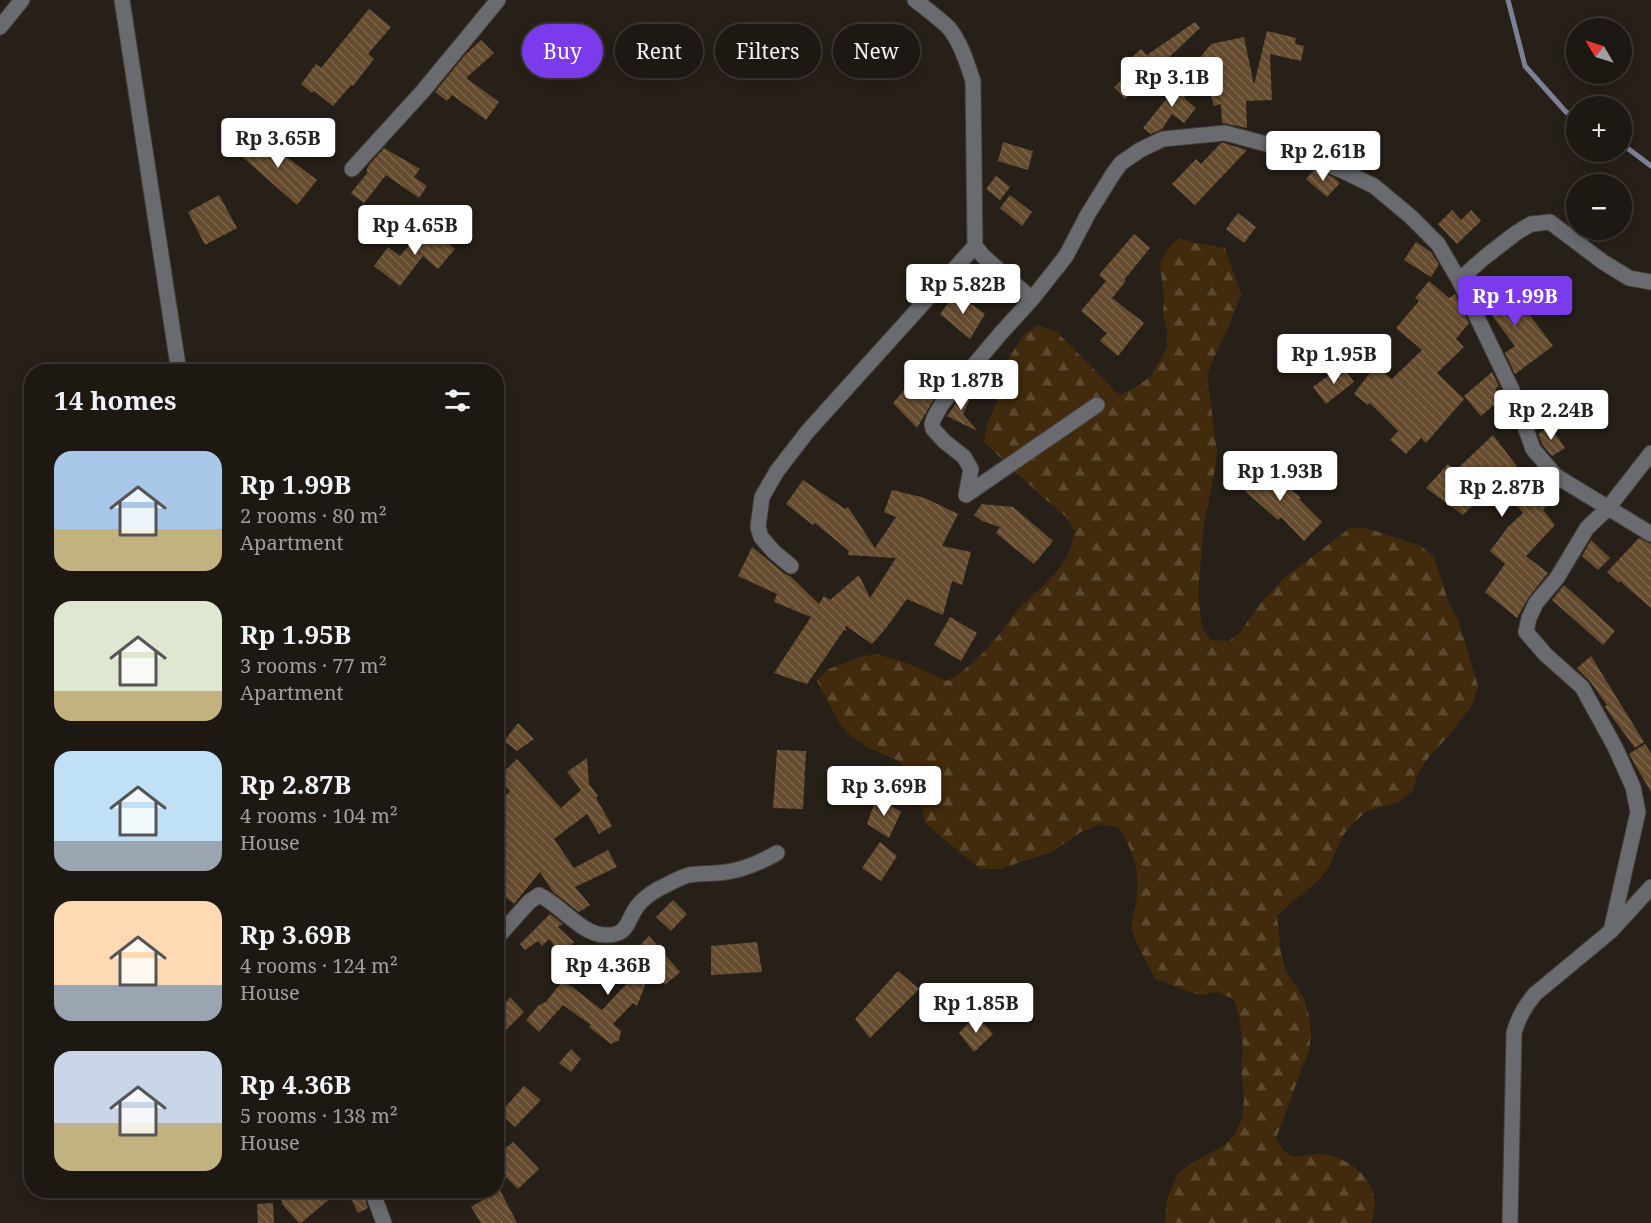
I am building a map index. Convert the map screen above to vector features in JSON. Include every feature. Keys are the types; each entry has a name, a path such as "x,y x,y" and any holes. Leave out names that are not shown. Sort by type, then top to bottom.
{"street":[{"path":"0,27 22,0"},
{"path":"122,0 178,364"},
{"path":"352,169 423,91 498,0"},
{"path":"915,0 948,27 965,58 973,81 975,246 983,256 1032,299"},
{"path":"1097,405 966,495 971,469 964,457 944,441 933,429 932,424 942,404 1066,256 1103,189 1121,164 1140,150 1163,139 1225,133 1293,151 1341,170 1374,186 1410,216 1438,244 1459,280 1512,390 1533,449 1556,476 1651,534"},
{"path":"1459,280 1516,233 1532,224 1550,222 1629,278 1651,282"},
{"path":"791,566 761,537 758,527 762,497 777,471 808,431 975,246"},
{"path":"1611,931 1638,812 1634,787 1582,687 1546,655 1526,632 1536,603 1557,578 1587,528 1608,508 1651,453"},
{"path":"504,930 529,902 539,895 596,934 607,936 616,934 625,930 637,906 657,890 687,875 728,872 760,863 777,853"},
{"path":"1510,1223 1514,1033 1518,1020 1524,1007 1535,994 1611,931 1651,887"},
{"path":"375,1198 384,1223"}],"green space":[{"path":"1179,238 1225,248 1241,294 1207,375 1217,452 1204,524 1198,594 1202,629 1212,640 1229,641 1241,631 1260,604 1283,579 1350,528 1366,528 1421,546 1434,557 1449,604 1458,619 1478,686 1473,704 1426,761 1417,775 1413,791 1399,802 1367,811 1353,823 1342,837 1329,867 1318,881 1277,916 1281,953 1286,971 1304,999 1311,1034 1309,1052 1276,1139 1284,1151 1292,1156 1316,1154 1330,1156 1340,1159 1357,1170 1370,1185 1373,1194 1375,1206 1371,1223 1165,1223 1167,1199 1178,1173 1223,1146 1235,1135 1242,1118 1243,1049 1239,1016 1234,999 1217,992 1199,995 1155,979 1132,931 1138,883 1137,873 1132,854 1118,827 1100,824 1081,832 1052,852 999,869 980,869 926,824 910,774 899,761 867,747 841,726 817,681 829,669 860,657 876,654 909,664 947,681 963,671 984,652 1019,608 1054,574 1067,555 1075,531 1066,517 984,442 987,425 1000,394 1006,362 1024,335 1038,325 1057,332 1119,395 1150,377 1167,348 1160,264 1168,249"}],"building":[{"path":"369,9 391,27 368,54 374,59 353,86 351,85 333,106 301,84 316,64 321,68"},
{"path":"1195,22 1200,28 1125,99 1114,87 1133,69 1127,62 1141,49 1147,55"},
{"path":"1267,31 1296,38 1295,44 1304,46 1301,61 1270,54 1272,100 1246,101 1247,128 1222,123 1221,104 1214,106 1199,59 1211,44 1244,37 1254,85"},
{"path":"481,40 494,53 466,78 499,102 486,120 452,95 447,101 435,92 465,55"},
{"path":"1183,78 1192,85 1184,98 1196,108 1184,123 1172,114 1162,129 1151,134 1143,128"},
{"path":"258,132 268,143 317,180 297,205 240,155"},
{"path":"1003,142 1033,151 1028,170 998,161"},
{"path":"1221,143 1247,150 1195,205 1172,184 1196,159 1201,164"},
{"path":"384,148 420,169 414,177 427,186 419,198 386,175 364,203 351,193 368,172 366,171 369,165"},
{"path":"1314,170 1333,177 1340,183 1327,197 1306,179"},
{"path":"996,176 1010,187 1000,200 986,189"},
{"path":"219,195 237,228 205,245 188,212"},
{"path":"1010,195 1032,212 1022,226 1000,208"},
{"path":"1452,210 1461,220 1471,210 1481,221 1457,244 1438,224"},
{"path":"1238,213 1256,227 1244,243 1226,229"},
{"path":"426,225 455,249 438,269 423,256 400,286 374,266 388,247 400,256"},
{"path":"1134,234 1150,248 1112,298 1144,323 1118,356 1100,341 1107,333 1081,311 1106,281 1099,275"},
{"path":"1416,242 1431,252 1439,264 1431,277 1404,260"},
{"path":"1474,280 1503,298 1510,289 1553,346 1515,374 1505,353 1515,346 1484,305 1483,307 1471,282"},
{"path":"1429,281 1449,298 1455,294 1469,323 1456,339 1464,347 1437,373 1464,399 1426,443 1421,438 1406,454 1390,440 1398,431 1370,403 1368,405 1354,394 1375,366 1392,379 1422,350 1396,328 1419,301 1415,298"},
{"path":"956,292 985,314 970,339 940,314"},
{"path":"1342,366 1354,382 1326,404 1313,387"},
{"path":"921,370 940,391 917,428 893,403"},
{"path":"1492,372 1499,386 1495,389 1502,398 1481,416 1464,396"},
{"path":"963,393 971,397 963,414 975,430 947,416"},
{"path":"1550,426 1565,448 1552,456 1542,444 1538,434"},
{"path":"1493,435 1536,491 1550,503 1543,510 1555,525 1526,556 1548,573 1529,597 1517,618 1485,592 1505,564 1490,551 1508,527 1523,513 1497,482 1463,515 1426,488 1448,464 1456,470"},
{"path":"1255,465 1281,488 1284,484 1301,498 1299,499 1322,522 1304,541 1281,517 1278,520 1238,485"},
{"path":"803,480 845,509 848,507 875,548 896,517 884,512 892,490 925,498 958,514 942,546 971,552 962,585 952,581 943,615 907,599 872,644 846,626 847,631 844,630 807,684 774,673 811,617 774,602 777,594 738,576 752,547 790,576 819,604 824,596 830,600 859,575 870,598 896,558 848,555 849,551 815,523 813,525 786,504"},
{"path":"982,504 1013,507 1053,541 1034,564 996,533 1000,527 982,521 974,515"},
{"path":"1639,538 1651,544 1651,608 1607,572"},
{"path":"1591,540 1610,558 1598,570 1582,556"},
{"path":"1564,585 1615,631 1603,645 1552,600"},
{"path":"950,617 977,633 961,661 934,645"},
{"path":"1591,656 1644,742 1635,748 1605,707 1607,705 1589,680 1577,668"},
{"path":"518,723 534,739 517,751 504,741"},
{"path":"1645,744 1651,753 1651,792 1629,754"},
{"path":"777,750 806,751 803,809 773,808"},
{"path":"587,758 589,784 598,796 596,798 612,826 599,834 587,814 554,839 574,868 608,850 617,867 575,887 590,905 579,912 553,892 540,872 514,904 504,896 504,797 510,791 504,784 504,771 517,759 561,808 581,790 567,772"},
{"path":"877,796 901,812 889,838 867,824"},
{"path":"880,842 897,856 881,881 862,868"},
{"path":"673,900 687,914 671,931 656,917"},
{"path":"550,914 563,924 558,927 574,942 562,955 549,939 542,946 538,941 525,950 520,944"},
{"path":"649,936 680,972 665,985 651,970 637,1006 633,1003 613,1024 621,1031 619,1040 611,1044 589,1027 591,1025 563,1005 539,1032 526,1020 539,1005 546,1002 563,980 602,1010 645,964 634,951"},
{"path":"757,942 762,972 711,975 711,946"},
{"path":"898,971 919,989 870,1038 855,1019"},
{"path":"510,997 524,1012 504,1032 504,1005"},
{"path":"976,1015 993,1034 974,1052 959,1033"},
{"path":"571,1049 581,1059 571,1072 559,1063"},
{"path":"524,1086 541,1100 515,1127 504,1117 504,1108"},
{"path":"513,1142 539,1169 518,1189 504,1175 504,1149"},
{"path":"280,1198 331,1198 301,1223 281,1203 283,1203"},
{"path":"350,1198 364,1198 368,1208 358,1213"},
{"path":"486,1198 504,1198 517,1223 481,1223 471,1207"},
{"path":"273,1203 274,1223 258,1223 257,1204"}],"waterway":[{"path":"1508,0 1525,66 1566,112"},
{"path":"1632,152 1651,166"}]}
